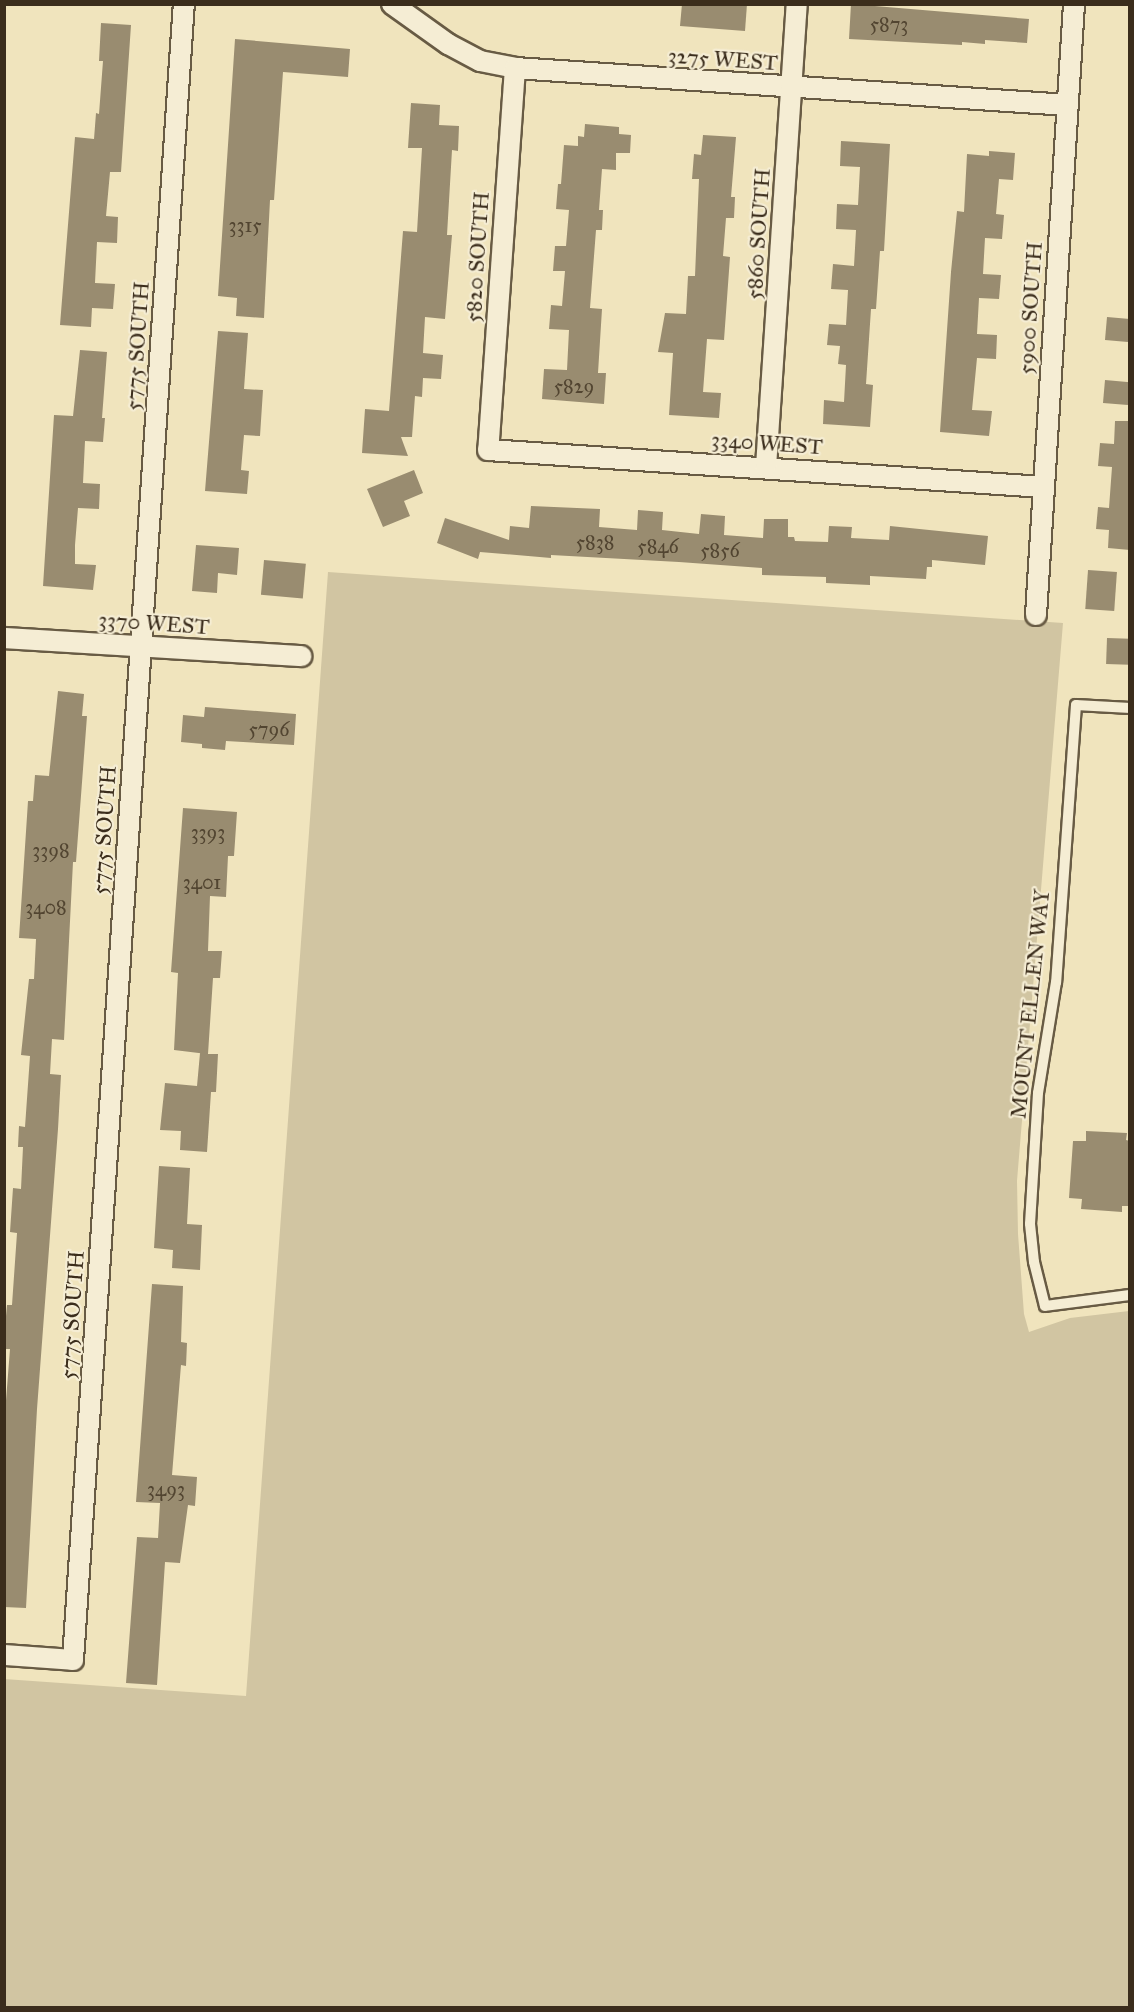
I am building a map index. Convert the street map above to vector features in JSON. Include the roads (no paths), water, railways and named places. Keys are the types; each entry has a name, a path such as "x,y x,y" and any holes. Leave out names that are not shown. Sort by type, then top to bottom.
{"street":[{"name":"5775 SOUTH","path":"4,1655 73,1660 184,4"},
{"name":"3275 WEST","path":"392,4 419,11 448,44 480,61 515,68 1068,105"},
{"name":"5860 SOUTH","path":"766,467 797,4"},
{"name":"5900 SOUTH","path":"1036,615 1074,4"},
{"name":"5820 SOUTH","path":"488,450 515,68"},
{"name":"3340 WEST","path":"488,450 1043,487"},
{"name":"3370 WEST","path":"4,638 301,656"}],"lane":[{"name":"MOUNT ELLEN WAY","path":"1130,708 1076,705 1056,982 1038,1093 1031,1202 1033,1253 1045,1306 1130,1295"}]}
